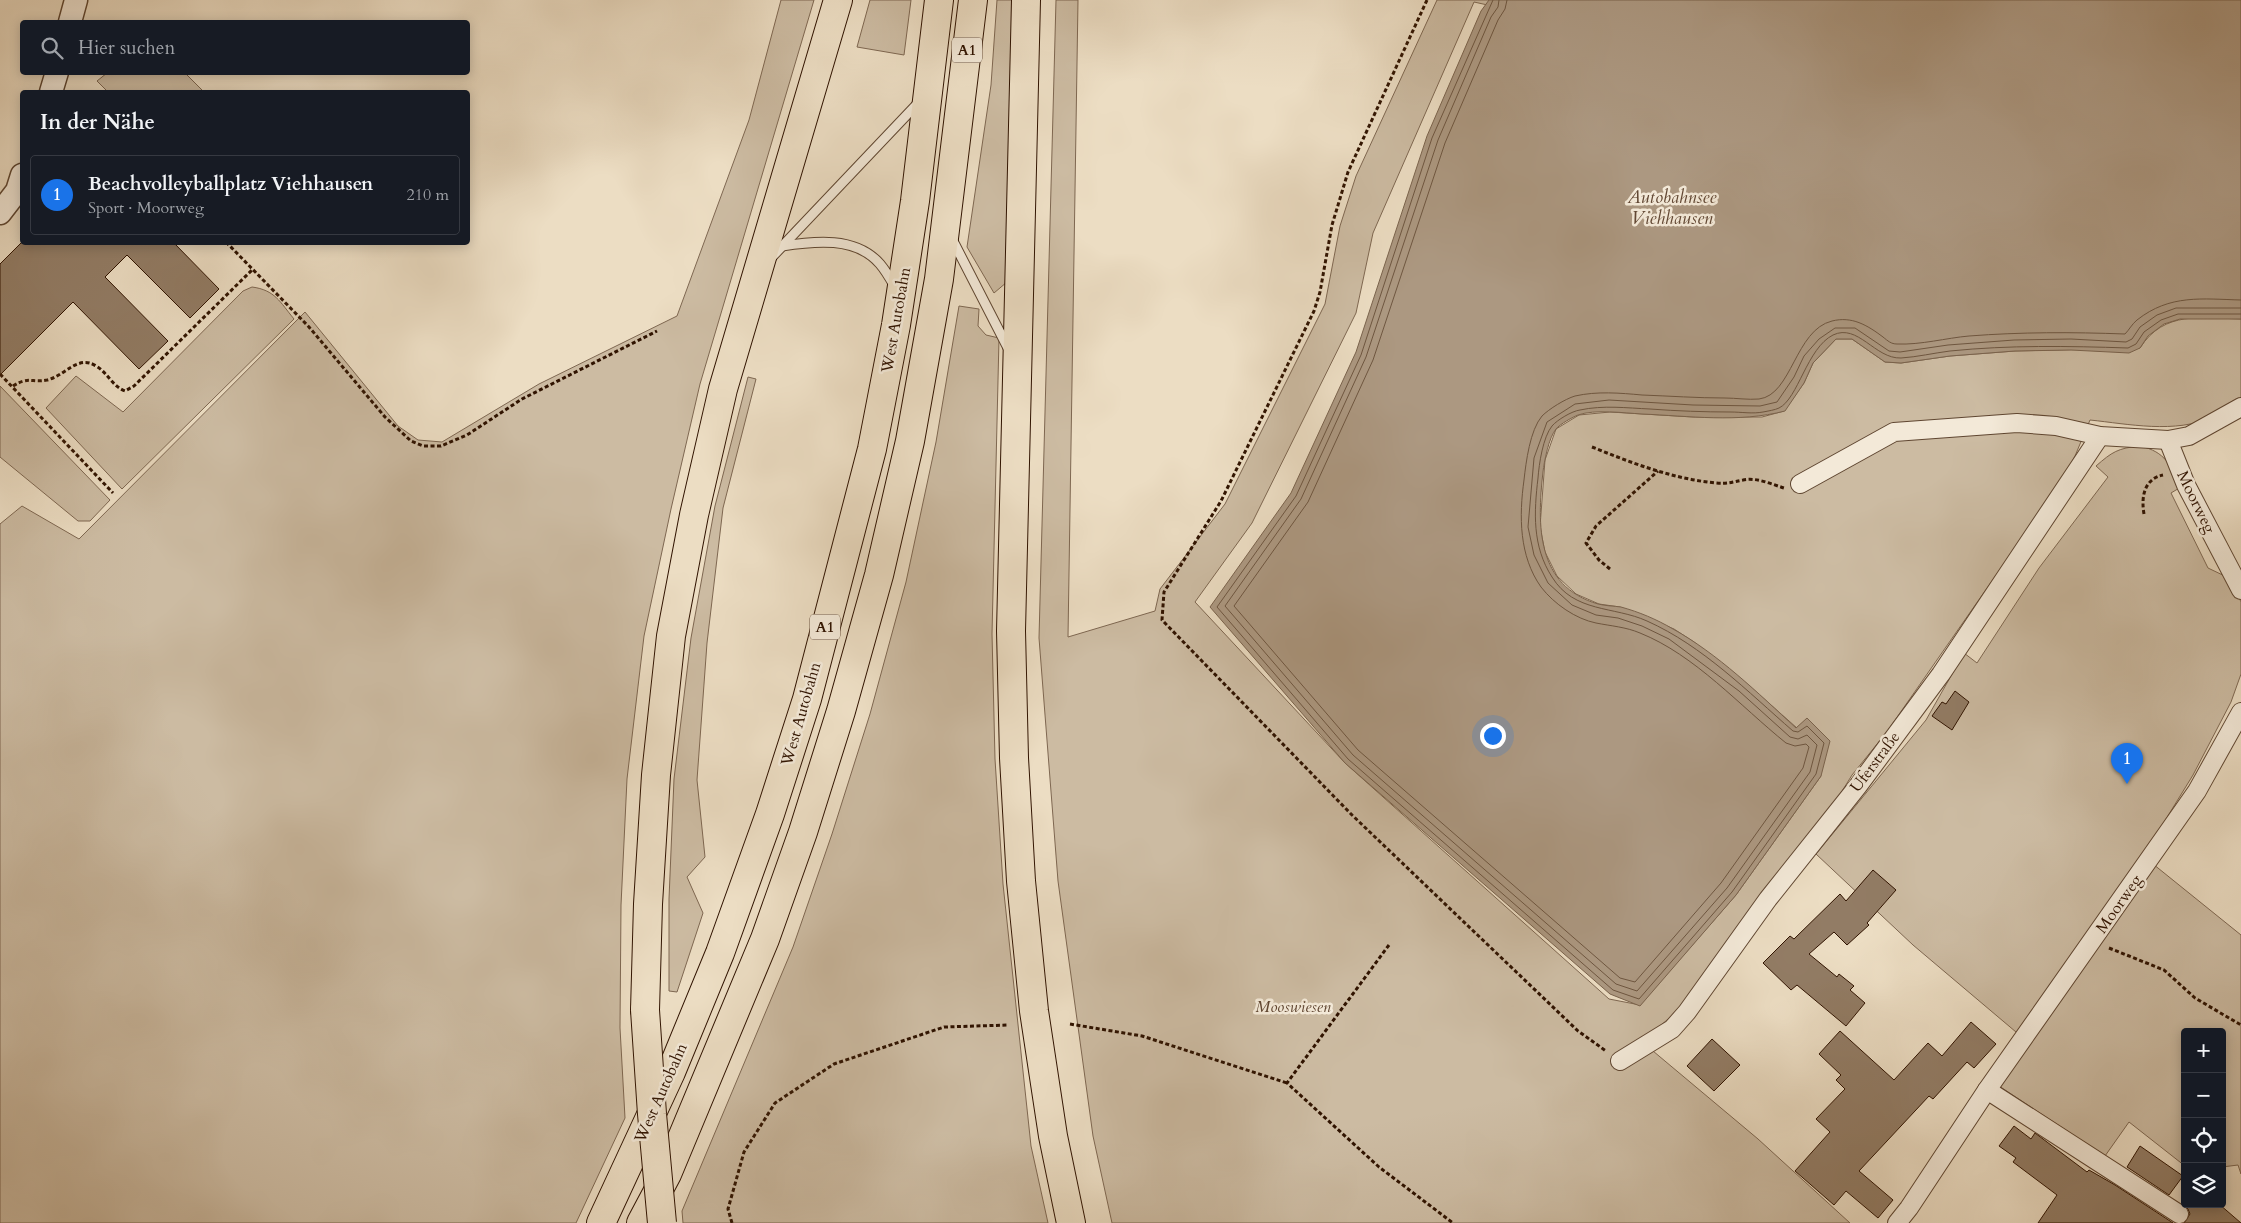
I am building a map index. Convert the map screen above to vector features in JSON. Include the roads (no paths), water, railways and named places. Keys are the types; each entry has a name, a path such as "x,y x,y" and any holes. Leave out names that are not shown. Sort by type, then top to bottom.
{"highway":[{"path":"662,1223 645,1010 648,904 656,775 671,636 694,515 723,389 759,273 838,0"},
{"name":"West Autobahn","path":"601,1223 671,1072 720,953 790,757 807,698 872,449 900,304 915,200 939,0"},
{"name":"A1","path":"641,1223 666,1174 764,939 803,832 842,711 879,575 910,441 939,279 973,0"},
{"path":"1026,0 1011,631 1014,758 1021,872 1034,1011 1053,1136 1071,1223"}],"street":[{"path":"71,20 76,0"},
{"path":"52,90 56,75"},
{"path":"0,213 17,191 20,181"},
{"path":"1800,484 1894,432 2017,423 2056,426 2100,436 2168,440 2189,436 2241,407"},
{"name":"Uferstraße","path":"1620,1061 1672,1029 1686,1012 1768,899 1858,786 1941,674 2100,436"},
{"name":"Moorweg","path":"2168,440 2180,472 2241,590"},
{"name":"Moorweg","path":"1897,1223 1909,1208 1987,1090 2197,792 2241,712"},
{"path":"1987,1090 2179,1214"}],"lane":[{"path":"759,273 782,246 928,94"},
{"path":"946,226 1017,366"},
{"path":"782,246 819,241 856,247 880,263 895,287 900,304"}],"water":[{"name":"Autobahnsee Viehhausen","path":"1489,0 2241,0 2241,319 2180,319 2164,324 2148,336 2140,348 2129,353 2071,350 2015,351 1950,356 1901,363 1885,362 1852,339 1836,339 1813,363 1804,383 1785,411 1768,415 1732,418 1593,412 1573,417 1560,425 1553,433 1544,462 1540,512 1541,532 1545,551 1552,568 1562,583 1578,595 1598,604 1634,611 1654,619 1690,639 1722,662 1796,728 1807,718 1830,741 1821,776 1736,895 1640,1006 1610,994 1345,763 1210,607 1291,493 1356,352 1427,136 1481,11"}],"place":[{"name":"Beachvolleyballplatz Viehhausen","path":"2127,784"}],"park label":[{"name":"Mooswiesen","path":"1293,1007"}]}
